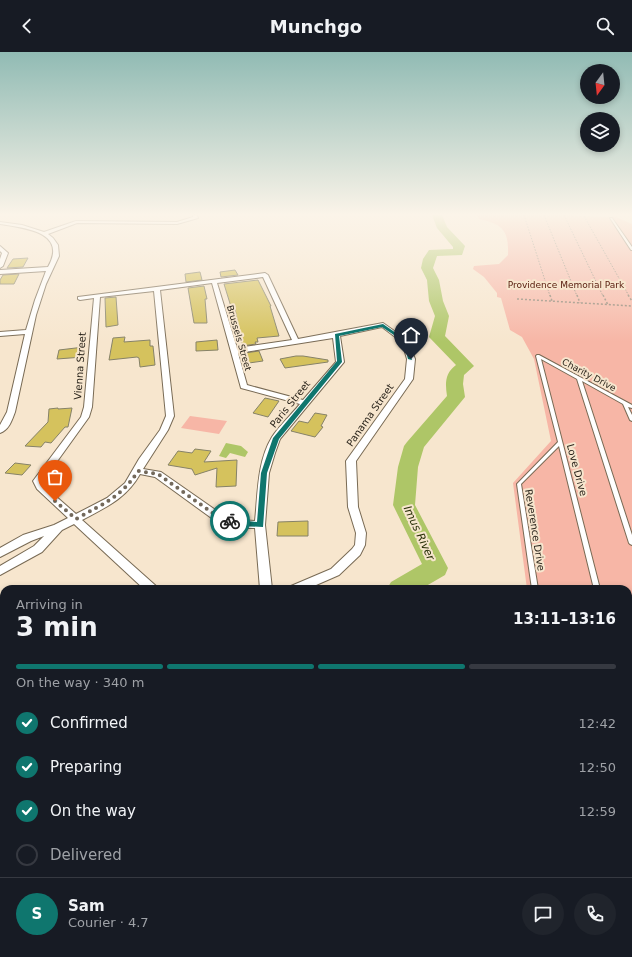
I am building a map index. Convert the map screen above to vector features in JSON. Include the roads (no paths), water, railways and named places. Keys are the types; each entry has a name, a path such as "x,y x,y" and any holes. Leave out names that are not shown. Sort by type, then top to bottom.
{"street":[{"path":"0,430 7,422 11,412 38,299 49,269 54,263 55,257"},
{"path":"0,272 49,269"},
{"path":"80,298 265,275 296,341"},
{"name":"Brussels Street","path":"214,282 244,386 304,403"},
{"path":"0,553 27,538 58,528 111,500 129,485 144,459 164,430 170,416 157,288"},
{"name":"Vienna Street","path":"96,296 88,407 85,417 38,481 40,487 45,492 148,585"},
{"name":"Panama Street","path":"304,585 335,572 356,552 360,545 361,533 353,507 351,461 409,379 411,359 405,341 383,325 336,335"},
{"path":"0,334 29,332"},
{"path":"234,351 336,335"},
{"name":"Paris Street","path":"266,585 260,525 264,473 276,438 340,362 336,335"},
{"path":"138,471 158,474 221,519 240,524 260,525"},
{"path":"0,571 38,549 58,528"}],"lane":[{"name":"Charity Drive","path":"538,356 632,407"},
{"name":"Love Drive","path":"538,356 596,585"},
{"path":"579,379 632,543"},
{"path":"625,404 632,420"},
{"name":"Reverence Drive","path":"534,585 519,484 559,443"}],"waterway":[{"name":"Imus River","path":"407,585 436,568 404,505 408,467 414,446 456,397 454,384 456,373 466,366 437,337 442,316 436,301 433,280 427,268 430,257"}],"park label":[{"name":"Providence Memorial Park","path":"566,285"}]}
